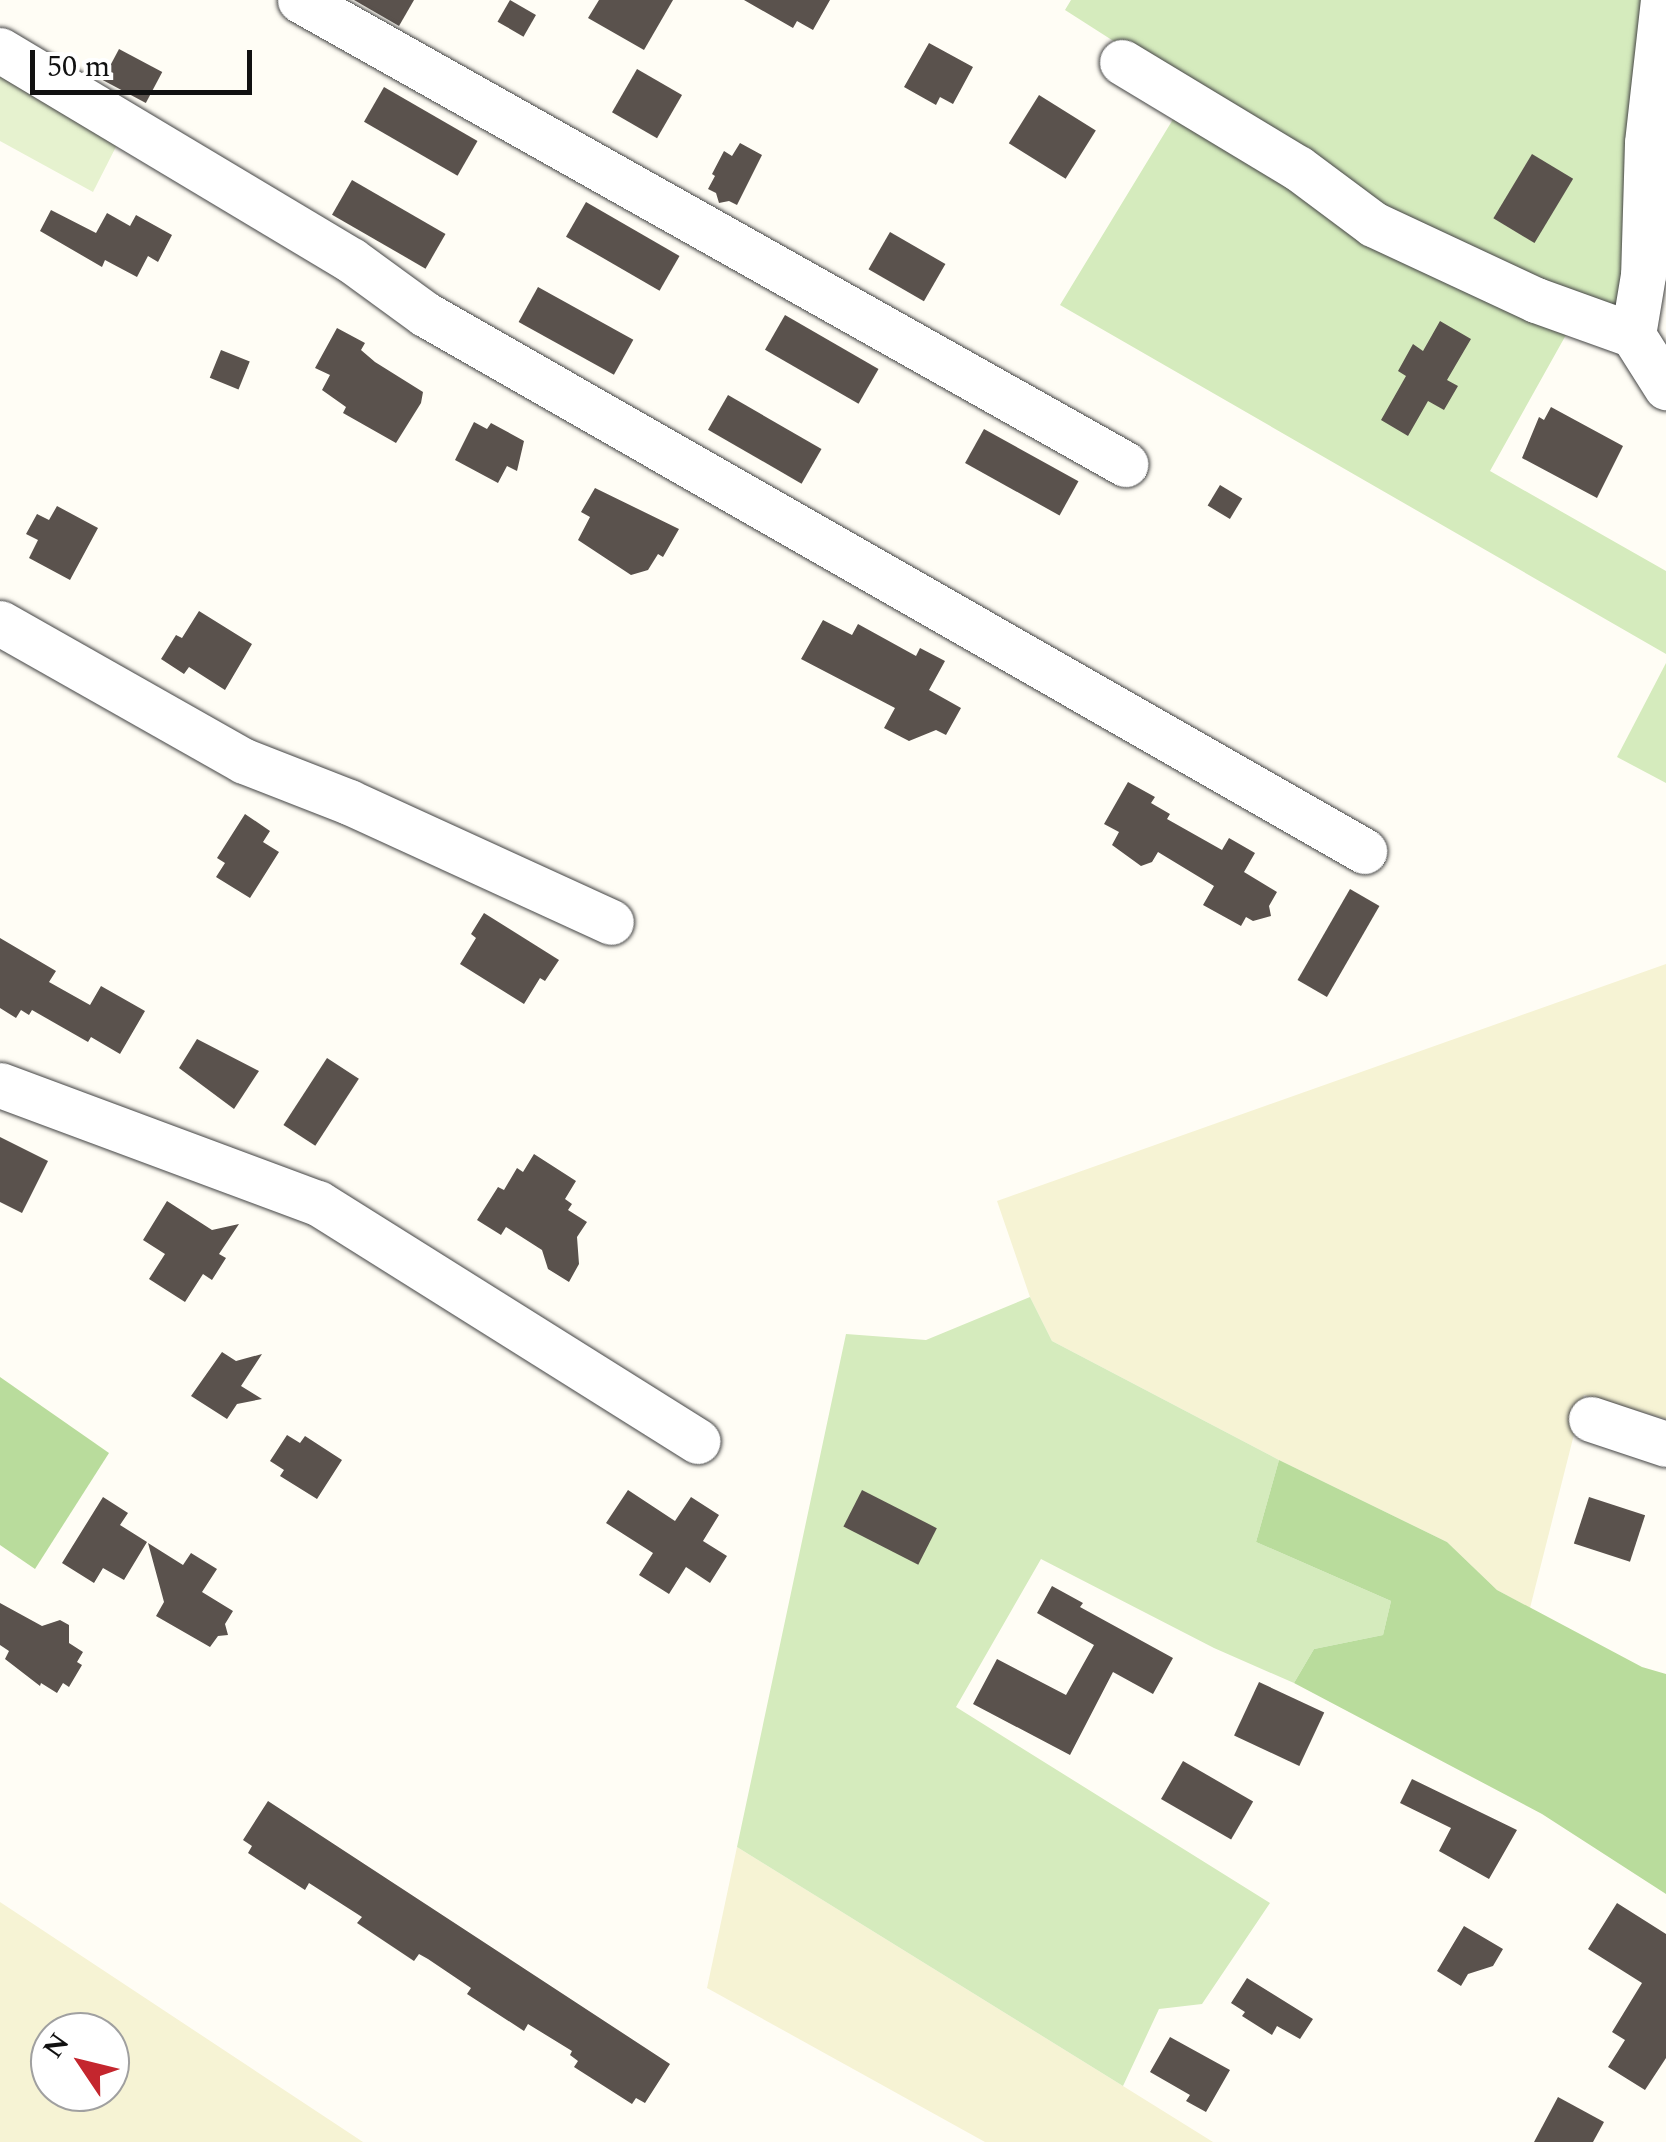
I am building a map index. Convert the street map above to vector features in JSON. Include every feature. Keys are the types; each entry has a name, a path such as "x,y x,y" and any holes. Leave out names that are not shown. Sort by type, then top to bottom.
{"street":[{"path":"300,0 1125,464"},
{"path":"1634,335 1643,275 1647,142 1663,0"},
{"path":"0,50 351,260 425,314 1364,851"},
{"path":"1122,62 1298,168 1373,224 1518,292 1634,335 1666,386"},
{"path":"0,623 244,761 349,802 612,922"},
{"path":"0,1085 318,1203 698,1442"},
{"path":"1591,1420 1666,1444"}],"shaded area":[{"path":"1666,964 1666,1419 1584,1395 1530,1608 1497,1590 1447,1542 1279,1460 1052,1341 1030,1297 997,1201"},
{"path":"737,1847 1213,2142 985,2142 707,1988"},
{"path":"0,1902 363,2142 0,2142"}],"green space":[{"path":"1071,0 1656,0 1633,335 1576,317 1490,471 1666,571 1666,654 1060,305 1175,116 1140,58 1065,10"},
{"path":"0,65 123,133 93,192 0,141"},
{"path":"1666,663 1666,783 1617,757"},
{"path":"1030,1297 1052,1341 1279,1460 1256,1542 1391,1601 1383,1635 1314,1649 1294,1683 1214,1648 1041,1559 956,1707 1270,1903 1202,2004 1159,2009 1123,2086 737,1847 846,1334 926,1340"},
{"path":"0,1377 109,1453 35,1569 0,1545"},
{"path":"1279,1460 1447,1542 1497,1590 1642,1667 1666,1674 1666,1894 1542,1814 1294,1683 1314,1649 1383,1635 1391,1601 1256,1542"}],"building":[{"path":"354,0 414,0 399,26"},
{"path":"510,0 536,15 523,37 498,22"},
{"path":"599,0 673,0 644,50 588,18"},
{"path":"744,0 830,0 813,30 797,21 793,28"},
{"path":"929,43 973,67 953,104 940,97 936,105 904,87"},
{"path":"119,49 162,72 146,103 103,80"},
{"path":"637,69 682,95 657,138 612,112"},
{"path":"384,87 478,141 458,176 364,122"},
{"path":"1039,95 1096,131 1066,179 1009,143"},
{"path":"740,143 762,155 737,205 729,201 719,203 716,193 708,189 715,176 712,174 724,151 732,156"},
{"path":"1532,154 1573,179 1535,243 1493,218"},
{"path":"352,180 446,234 426,269 332,215"},
{"path":"586,202 680,256 660,291 566,237"},
{"path":"51,210 96,233 107,213 130,226 136,215 172,235 158,262 148,256 137,277 105,260 102,267 40,231"},
{"path":"890,232 945,264 924,301 868,269"},
{"path":"538,287 633,340 614,375 519,322"},
{"path":"785,315 879,369 859,404 765,350"},
{"path":"1440,321 1471,339 1447,380 1458,386 1444,410 1428,401 1408,436 1381,420 1406,376 1398,371 1413,344 1423,351"},
{"path":"337,328 365,343 361,350 375,362 423,392 421,403 396,443 343,413 346,407 322,390 330,375 315,368"},
{"path":"221,350 250,362 239,389 210,378"},
{"path":"728,395 822,449 802,484 708,430"},
{"path":"1551,407 1623,446 1597,498 1522,458 1539,417 1544,420"},
{"path":"474,422 487,429 491,423 524,441 517,471 507,466 498,483 455,460"},
{"path":"984,429 1078,481 1060,515 965,463"},
{"path":"1220,485 1242,498 1230,519 1208,506"},
{"path":"595,488 679,529 663,557 658,554 648,570 631,575 578,540 590,517 581,512"},
{"path":"57,506 98,528 70,580 29,558 38,540 26,534 37,514 49,520"},
{"path":"199,611 252,644 225,690 189,667 184,674 161,659 176,635 182,638"},
{"path":"823,620 852,635 858,624 916,656 920,648 945,661 929,690 961,708 946,735 936,730 909,741 884,728 895,708 801,659"},
{"path":"1128,782 1155,797 1151,803 1170,814 1167,819 1222,850 1229,838 1255,853 1244,872 1277,892 1269,906 1271,916 1253,921 1246,917 1241,926 1203,905 1214,886 1158,852 1152,862 1141,866 1112,845 1119,832 1104,824"},
{"path":"245,814 270,831 263,842 279,852 250,898 216,877 225,863 217,858"},
{"path":"1350,889 1379,906 1327,997 1298,980"},
{"path":"484,913 559,960 545,981 540,978 524,1004 460,964 476,938 471,934"},
{"path":"0,938 56,971 49,982 90,1005 101,986 145,1011 120,1054 91,1037 88,1042 32,1010 29,1015 21,1010 16,1018 0,1008"},
{"path":"197,1039 259,1071 234,1109 179,1068"},
{"path":"327,1058 359,1079 315,1146 283,1125"},
{"path":"0,1137 48,1161 22,1213 0,1202"},
{"path":"534,1154 576,1181 565,1199 572,1204 568,1210 587,1222 577,1237 579,1264 569,1282 548,1269 542,1250 506,1227 501,1235 477,1220 498,1187 504,1190 517,1168 523,1172"},
{"path":"167,1201 212,1230 239,1224 219,1254 226,1258 212,1280 203,1274 185,1302 149,1279 165,1254 143,1240"},
{"path":"222,1352 236,1361 262,1354 241,1386 262,1399 237,1404 227,1419 191,1396"},
{"path":"287,1435 300,1443 305,1436 342,1460 317,1499 280,1476 284,1470 270,1461"},
{"path":"628,1490 675,1521 691,1497 719,1515 703,1541 727,1556 710,1583 686,1567 669,1594 639,1575 653,1553 606,1523"},
{"path":"862,1490 937,1528 918,1565 843,1527"},
{"path":"103,1497 128,1513 120,1525 147,1542 124,1580 103,1568 94,1583 62,1563"},
{"path":"1589,1497 1645,1515 1630,1562 1574,1544"},
{"path":"148,1543 183,1565 191,1553 217,1569 202,1592 233,1611 225,1624 228,1635 218,1636 210,1647 156,1616 164,1602"},
{"path":"1052,1586 1083,1603 1080,1607 1173,1658 1153,1694 1113,1672 1070,1755 973,1704 997,1659 1066,1695 1094,1645 1037,1613"},
{"path":"0,1603 42,1626 60,1620 69,1625 69,1643 83,1652 77,1662 82,1665 69,1687 63,1683 57,1693 41,1683 40,1686 5,1659 9,1651 0,1645"},
{"path":"1259,1682 1324,1712 1299,1766 1234,1735"},
{"path":"1183,1761 1253,1801 1231,1840 1161,1799"},
{"path":"1412,1779 1517,1830 1489,1879 1439,1851 1451,1828 1400,1803"},
{"path":"268,1801 670,2064 645,2103 636,2098 632,2104 574,2067 578,2061 570,2055 572,2051 528,2024 524,2031 467,1994 471,1988 428,1959 419,1954 414,1961 357,1923 362,1917 309,1883 305,1890 248,1853 252,1846 243,1840"},
{"path":"1617,1903 1666,1934 1666,2058 1645,2090 1608,2067 1625,2040 1612,2032 1642,1983 1588,1949"},
{"path":"1464,1926 1503,1949 1493,1966 1468,1974 1461,1986 1437,1971"},
{"path":"1247,1978 1313,2019 1300,2039 1277,2026 1272,2035 1242,2016 1245,2012 1231,2003"},
{"path":"1170,2037 1230,2070 1206,2112 1186,2101 1190,2095 1150,2072"},
{"path":"1558,2097 1604,2122 1593,2142 1534,2142"}]}
